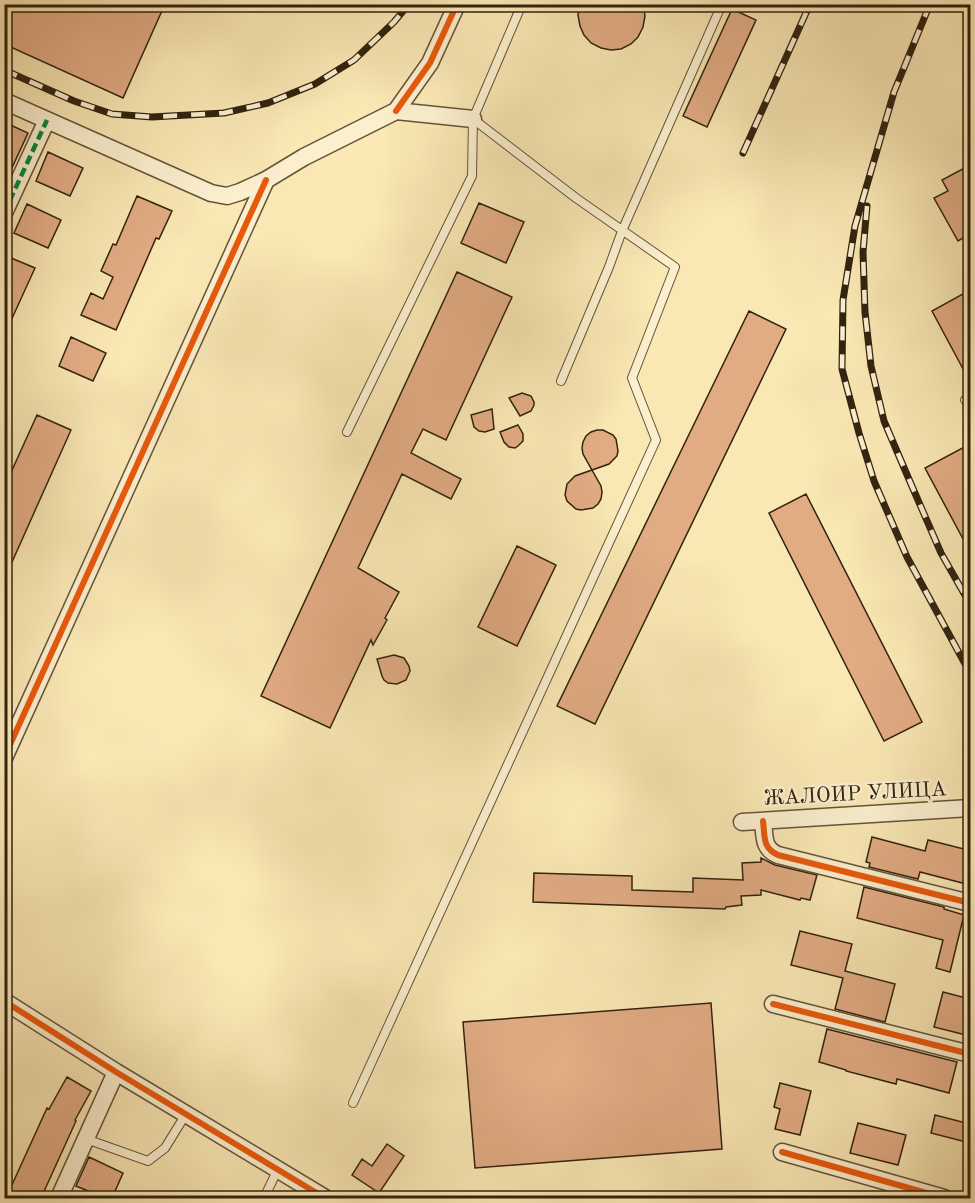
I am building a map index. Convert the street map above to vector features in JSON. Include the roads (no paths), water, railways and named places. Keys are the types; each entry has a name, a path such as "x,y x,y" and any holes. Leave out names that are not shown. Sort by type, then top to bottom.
{"street":[{"path":"4,101 211,193 227,196 267,180 304,157 396,111 430,63 458,4"},
{"path":"396,111 473,119"},
{"path":"4,213 47,120"},
{"path":"4,758 267,180"},
{"name":"ЖАЛОИР УЛИЦА","path":"742,822 970,808"},
{"path":"764,821 767,847 778,855 970,903"},
{"path":"4,1001 324,1198"},
{"path":"773,1004 970,1054"},
{"path":"59,1198 116,1072"},
{"path":"782,1152 944,1198"}],"lane":[{"path":"346,432 472,176 473,119 522,4"},
{"path":"561,381 622,231 722,4"},
{"path":"353,1103 656,440 632,378 675,267 576,198 473,119"},
{"path":"86,1139 148,1161 165,1148 186,1114"},
{"path":"264,1198 278,1169"}],"railway":[{"path":"4,70 74,101 112,114 152,117 224,113 268,103 315,84 354,60 394,22 409,4"},
{"path":"743,153 810,4"},
{"path":"930,4 894,92 855,226 843,300 842,369 874,481 907,557 970,673"},
{"path":"867,206 863,252 865,312 871,366 884,421 941,553 970,604"}]}
